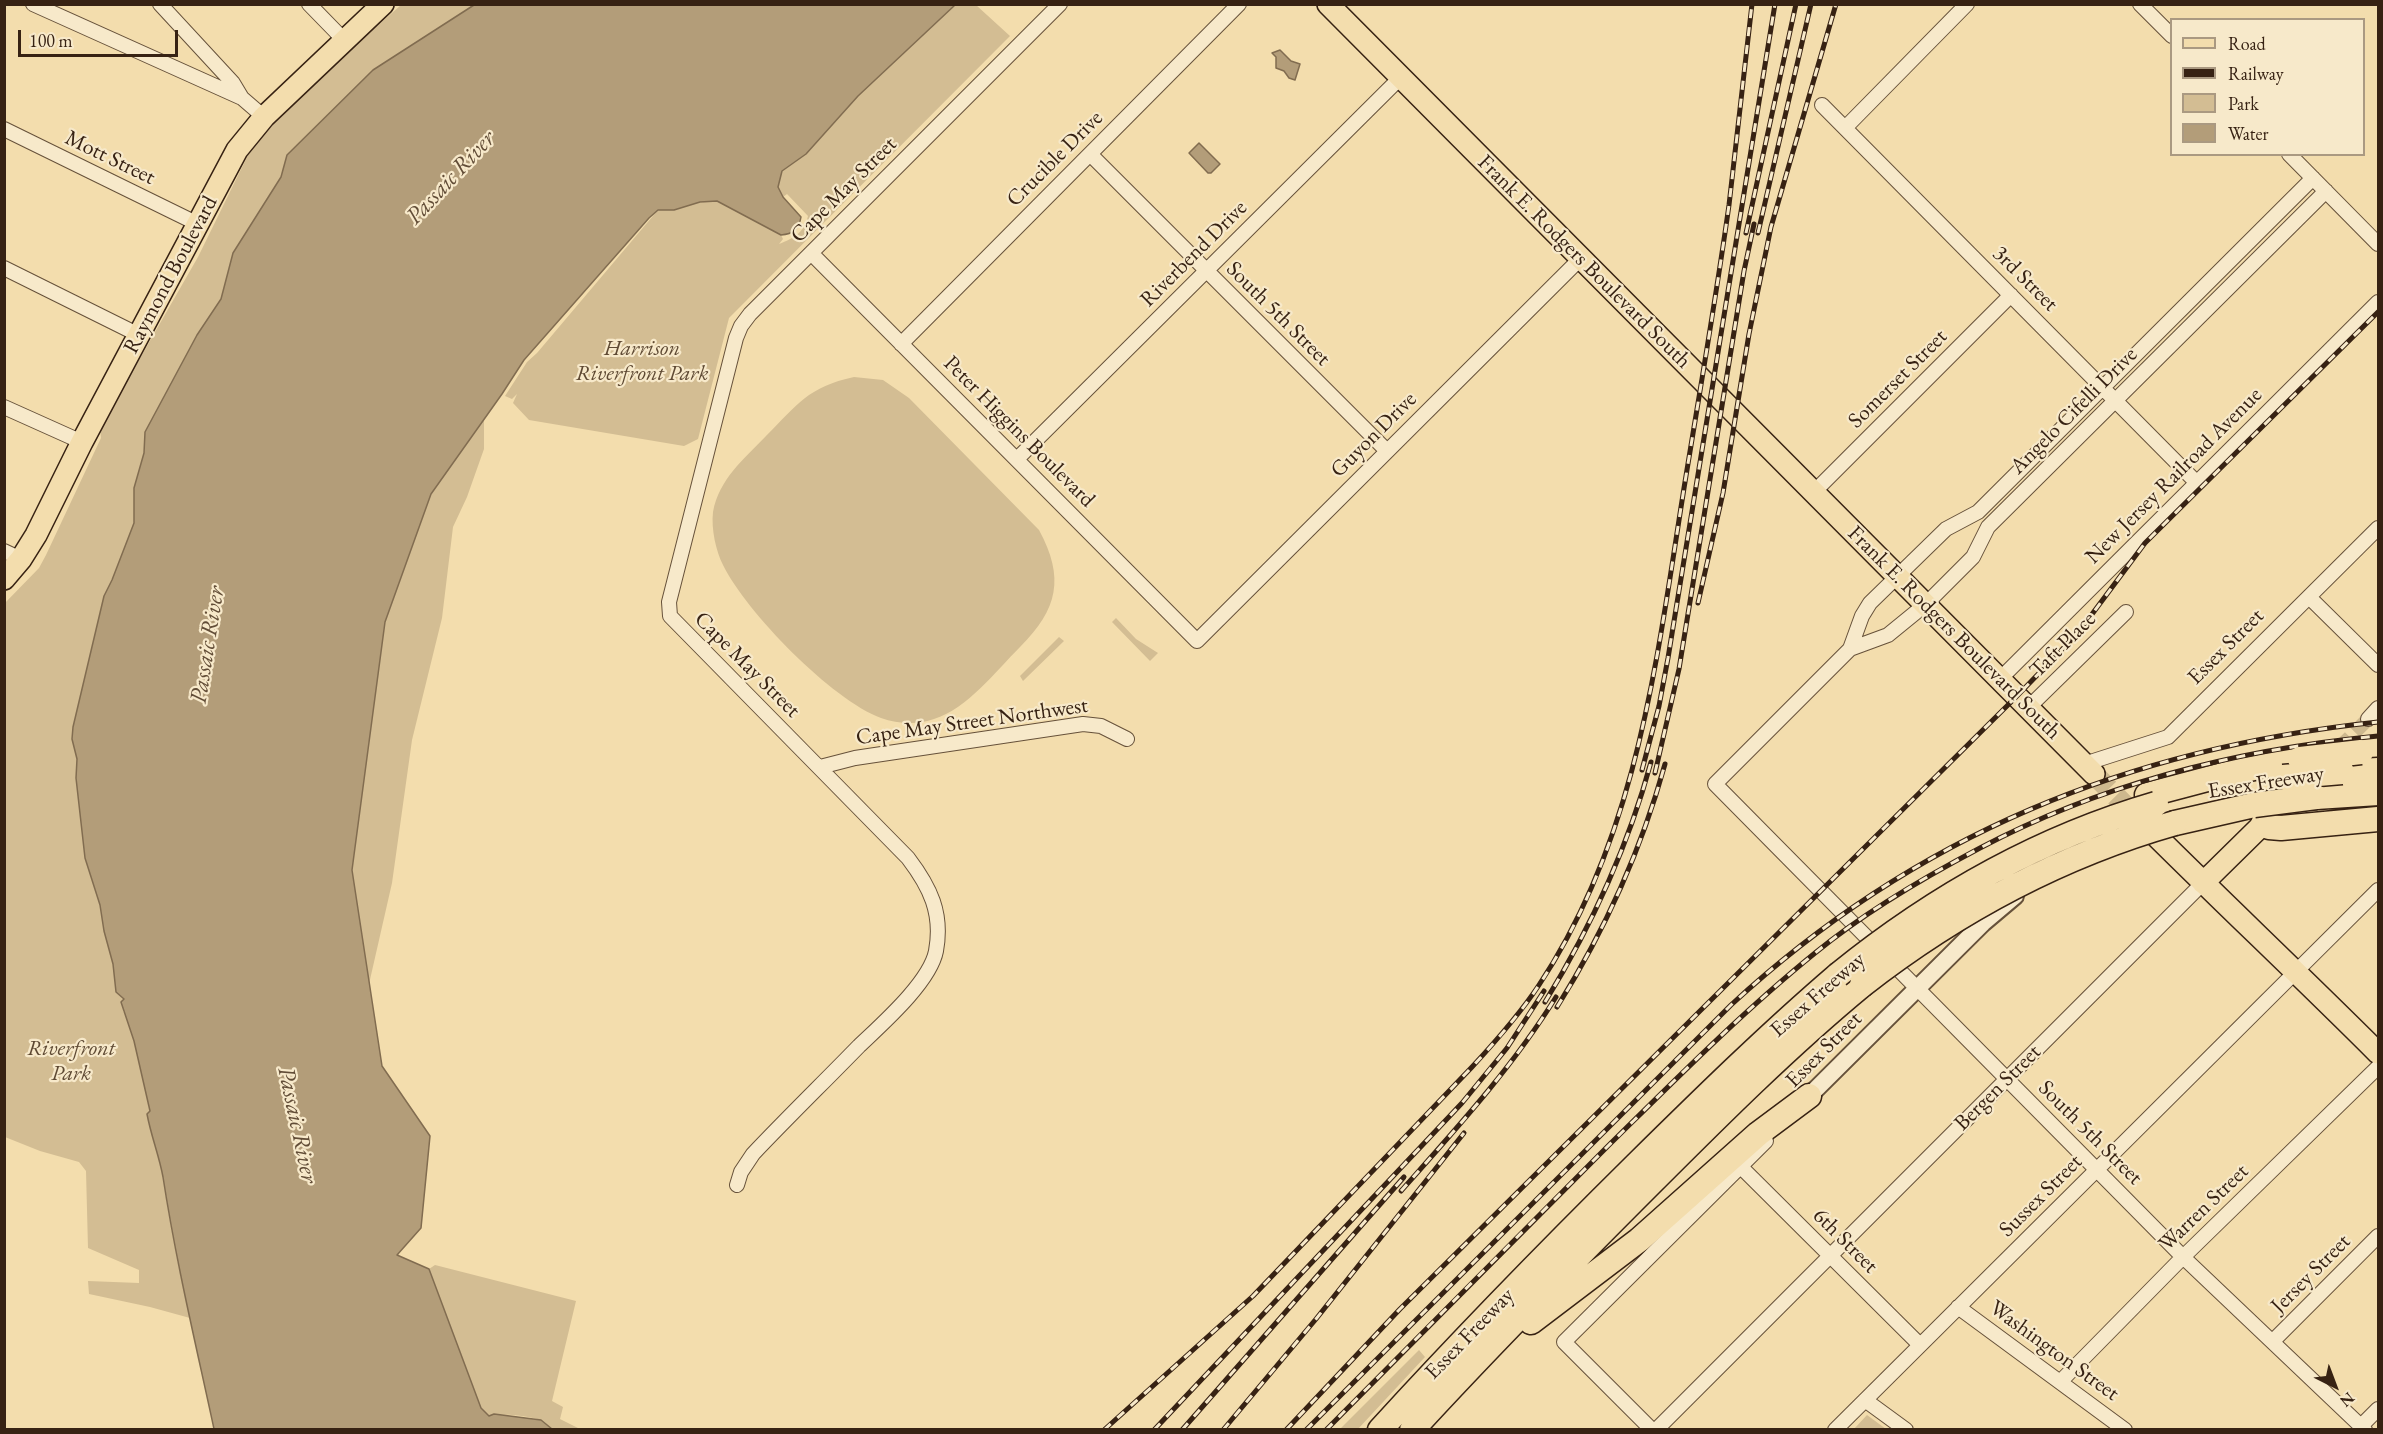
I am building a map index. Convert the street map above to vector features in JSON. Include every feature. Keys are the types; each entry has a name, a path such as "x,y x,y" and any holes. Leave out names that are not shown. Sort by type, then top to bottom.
{"highway":[{"path":"2147,806 2224,774 2360,750"},
{"name":"Essex Freeway","path":"1380,1430 1480,1323 1621,1180 1781,1025 1838,975 1884,939 1932,906 2016,858 2087,827 2147,806 2217,789 2283,777 2379,770"},
{"name":"Essex Freeway","path":"1412,1430 1575,1259 1700,1135 1792,1047 1862,985 1925,938 1993,896 2080,855 2175,823 2259,814 2316,797 2379,794"},
{"path":"2259,814 2272,828 2379,819"},
{"path":"1493,1344 1523,1328 1626,1250 1758,1134 1809,1096"}],"main road":[{"name":"Raymond Boulevard","path":"4,579 13,555 36,535 82,442 237,150 264,117 383,4"},
{"name":"Frank E. Rodgers Boulevard South","path":"1332,9 2089,769"},
{"path":"2147,806 2203,883 2379,1053"},
{"name":"Bergen Street","path":"2203,883 2259,814"}],"street":[{"path":"33,4 242,98 264,117"},
{"path":"160,4 233,83 242,98"},
{"path":"309,4 345,41"},
{"name":"Cape May Street","path":"737,1185 741,1172 753,1154 901,1004 930,969 936,951 936,903 925,880 908,858 674,622 669,609 738,332 750,314 1060,4"},
{"name":"Crucible Drive","path":"901,344 1239,4"},
{"path":"1845,128 1967,4"},
{"path":"2140,4 2170,34"},
{"name":"Riverbend Drive","path":"1017,459 1400,78"},
{"name":"3rd Street","path":"1822,105 2197,483"},
{"name":"Mott Street","path":"4,129 198,224"},
{"name":"South 5th Street","path":"1090,154 1205,272 1387,451"},
{"path":"2291,156 2379,244"},
{"name":"Angelo Cifelli Drive","path":"1850,649 1866,609 1898,576 1946,529 1978,512 2313,178"},
{"name":"Angelo Cifelli Drive","path":"1715,784 1850,649 1888,635 1926,604 1973,557 1988,527 2326,191"},
{"name":"Peter Higgins Boulevard","path":"811,253 1197,640"},
{"name":"Guyon Drive","path":"1197,640 1580,259"},
{"path":"4,268 140,335"},
{"name":"Somerset Street","path":"1812,490 2011,295"},
{"name":"New Jersey Railroad Avenue","path":"2000,680 2379,302"},
{"path":"4,407 82,442"},
{"name":"Essex Street","path":"2089,769 2168,737 2379,528"},
{"path":"2309,597 2379,665"},
{"name":"Taft Place","path":"2028,708 2126,612"},
{"path":"2368,719 2379,708"},
{"name":"Cape May Street Northwest","path":"820,767 855,758 1083,724 1101,726 1127,739"},
{"name":"Bergen Street","path":"2259,814 2360,750"},
{"name":"South 5th Street","path":"1715,784 2183,1257 2363,1428"},
{"name":"Essex Street","path":"1654,1430 1564,1342 1983,923 2007,902 2046,874 2120,834 2147,806"},
{"name":"Bergen Street","path":"1654,1430 2203,883"},
{"name":"Sussex Street","path":"1834,1430 2379,890"},
{"name":"Warren Street","path":"2061,1381 2183,1257 2379,1067"},
{"name":"6th Street","path":"1741,1167 1920,1345"},
{"name":"Jersey Street","path":"2272,1341 2379,1236"},
{"name":"Washington Street","path":"1958,1307 2125,1430"},
{"path":"1865,1400 1906,1430"},
{"path":"2363,1428 2379,1408"}],"green space":[{"name":"Riverfront Park","path":"401,5 474,5 373,70 287,155 281,177 233,253 221,299 197,335 145,432 144,453 134,488 134,523 104,596 73,727 72,739 77,759 76,778 85,858 100,905 113,964 116,992 124,999 123,1011 132,1030 139,1058 150,1111 147,1114 163,1177 190,1318 89,1294 88,1281 139,1283 139,1270 88,1248 86,1171 79,1162 40,1151 5,1137 4,604 39,568 101,438 100,428 198,257 249,153 259,139 341,58"},
{"name":"Harrison Riverfront Park","path":"955,5 976,5 1010,36 729,318 698,439 684,446 529,420 513,403 517,394 512,399 505,396 527,362 658,210 673,209 700,202 720,202 781,235 783,239 779,244 798,234 804,227 808,216 787,194 783,197 778,187 782,171 806,154 858,96"},
{"path":"854,377 883,380 909,398 1039,530 1052,563 1054,592 1050,606 1033,633 969,698 946,714 928,721 908,723 881,718 861,708 816,674 792,652 750,606 723,565 715,540 713,512 716,500 733,470 805,398 825,386"},
{"path":"484,419 484,449 467,497 453,527 442,618 412,740 392,883 369,984 352,870 385,622 431,494"},
{"path":"1116,618 1136,639 1158,653 1150,661 1112,622"},
{"path":"1059,637 1064,641 1023,681 1020,676"},
{"path":"435,1265 576,1301 552,1401 563,1407 560,1419 580,1429 552,1429 542,1421 522,1416 489,1417 481,1408 429,1269"},
{"path":"1419,1350 1425,1357 1358,1429 1340,1429"},
{"path":"1867,1415 1886,1429 1854,1429"}],"water":[{"name":"Passaic River","path":"474,5 955,5 858,96 806,154 782,171 778,187 783,197 801,217 799,225 792,232 781,235 717,201 700,202 674,210 658,210 649,218 524,360 431,494 385,622 352,870 382,1066 430,1136 421,1228 397,1255 429,1269 481,1408 489,1416 494,1414 541,1420 552,1429 214,1429 180,1272 161,1169 147,1114 150,1111 134,1041 121,1002 124,999 116,992 113,964 100,905 85,858 76,778 77,759 72,739 73,727 104,596 134,523 134,488 144,453 145,432 197,335 221,299 233,253 281,177 287,155 373,70"},
{"path":"1280,50 1291,61 1300,64 1295,80 1276,68 1276,57 1272,53"},
{"path":"1199,143 1220,164 1211,173 1208,173 1189,153"}],"tunnel":[{"path":"2340,747 2368,719"},
{"path":"2094,774 2139,820"}],"railway":[{"path":"1104,1430 1253,1296 1472,1067 1532,996 1573,927 1600,867 1622,805 1653,678 1724,240 1752,4"},
{"path":"1642,770 1659,706 1668,658 1775,4"},
{"path":"1746,233 1796,4"},
{"path":"1758,233 1811,4"},
{"path":"1698,603 1723,493 1749,334 1771,227 1836,4"},
{"path":"1655,773 1679,669 1744,271 1754,224"},
{"path":"1286,1430 1400,1309 2016,697 2078,633 2145,543 2378,312"},
{"path":"1306,1430 1731,1005 1802,945 1875,892 1952,847 2031,809 2113,778 2198,753 2287,735 2378,722"},
{"path":"1326,1430 1708,1048 1815,953 1895,896 1937,871 2027,825 2124,787 2224,760 2275,750 2378,736"},
{"path":"1545,1002 1578,945 1607,886 1631,825 1651,762"},
{"path":"1557,1007 1590,950 1620,890 1645,828 1665,764"},
{"path":"1154,1430 1462,1103 1507,1048 1544,991"},
{"path":"1401,1191 1502,1073 1556,997"},
{"path":"1223,1430 1316,1319 1464,1133"},
{"path":"1182,1430 1404,1177"}]}
